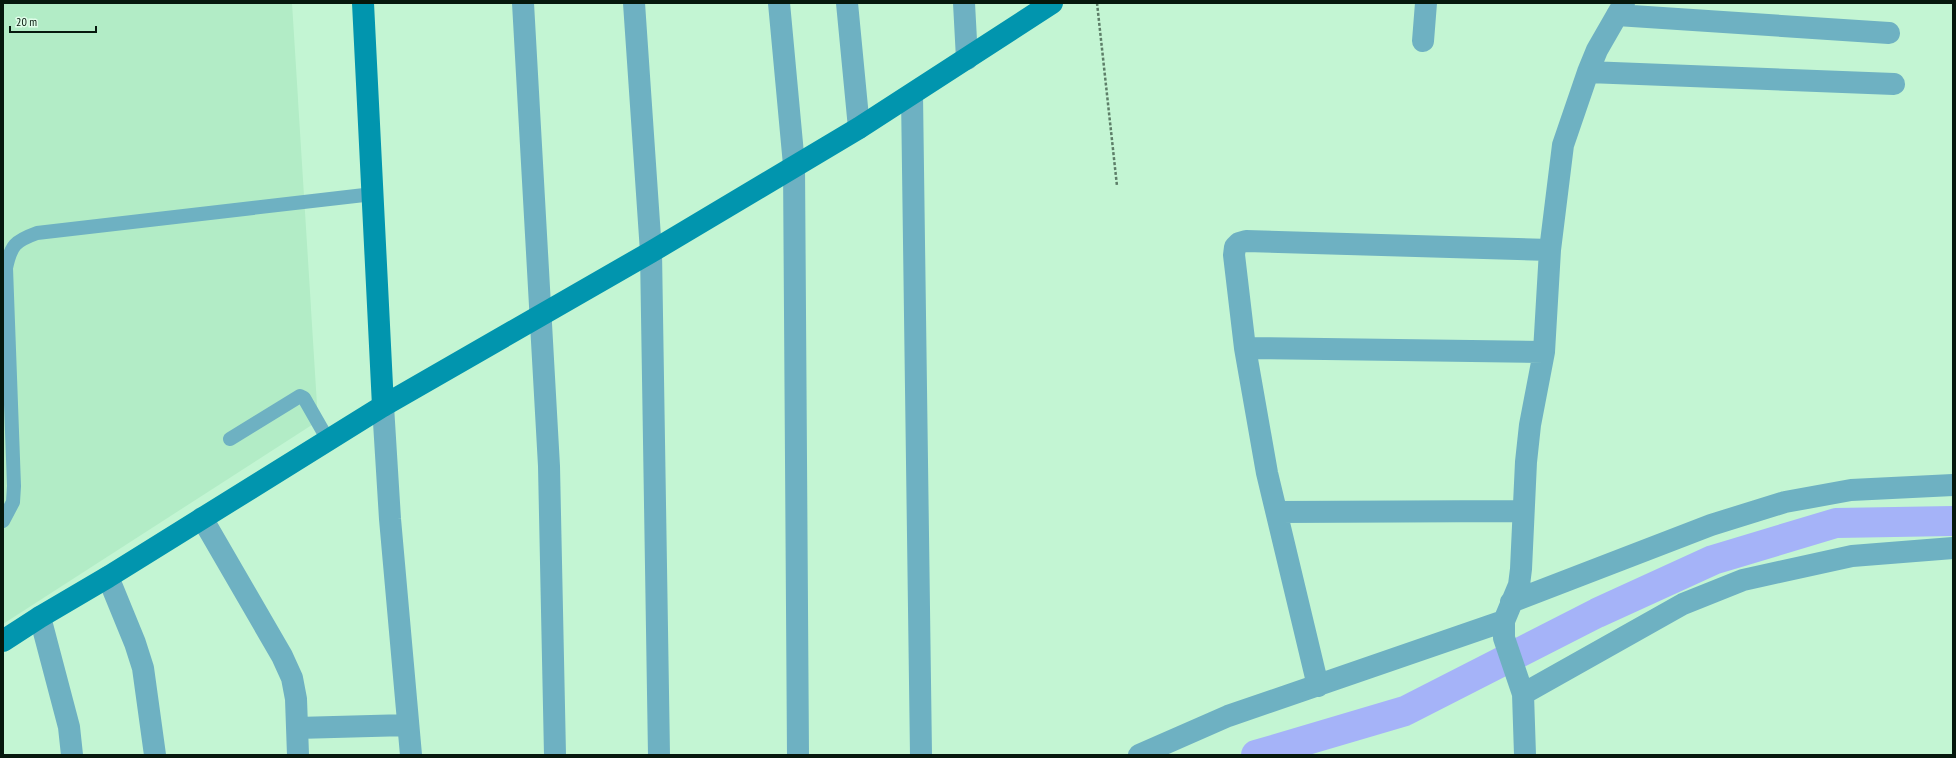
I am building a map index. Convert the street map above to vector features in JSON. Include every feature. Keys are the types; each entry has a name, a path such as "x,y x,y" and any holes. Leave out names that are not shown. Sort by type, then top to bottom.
{"main road":[{"path":"363,3 383,406"},
{"path":"3,641 40,616 108,577 383,406 651,252 794,165 859,128 1052,3"}],"street":[{"path":"523,3 539,315 549,466 555,755"},
{"path":"634,3 651,252 660,755"},
{"path":"779,3 794,165 798,755"},
{"path":"848,3 859,128"},
{"path":"964,3 967,59"},
{"path":"1423,41 1426,3"},
{"path":"1525,755 1520,684 1507,620 1518,585 1521,569 1522,511 1530,425 1544,352 1550,250 1563,145 1588,72 1598,50 1620,9 1889,33"},
{"path":"1588,72 1894,84"},
{"path":"912,95 921,755"},
{"path":"1318,686 1267,473 1245,348 1234,255 1235,247 1239,243 1246,241 1550,250"},
{"path":"1245,348 1544,352"},
{"path":"383,406 391,527 411,755"},
{"path":"1139,755 1228,716 1507,620 1711,525 1785,502 1851,490 1953,485"},
{"path":"1277,512 1522,511"},
{"path":"202,518 288,670 296,699 298,755"},
{"path":"1520,684 1683,604 1744,580 1852,556 1953,548"},
{"path":"108,577 135,643 143,668 155,755"},
{"path":"40,616 69,727 72,755"},
{"path":"297,728 408,725"}],"lane":[{"path":"3,521 13,502 14,486 6,268 10,251 21,239 37,233 373,194"},
{"path":"230,440 300,396 304,398 328,440"}],"path":[{"path":"1096,3 1117,186"}],"shaded area":[{"path":"3,3 292,3 318,421 3,624"}],"waterway":[{"path":"1256,755 1405,711 1597,613 1713,560 1836,523 1953,521"}]}
